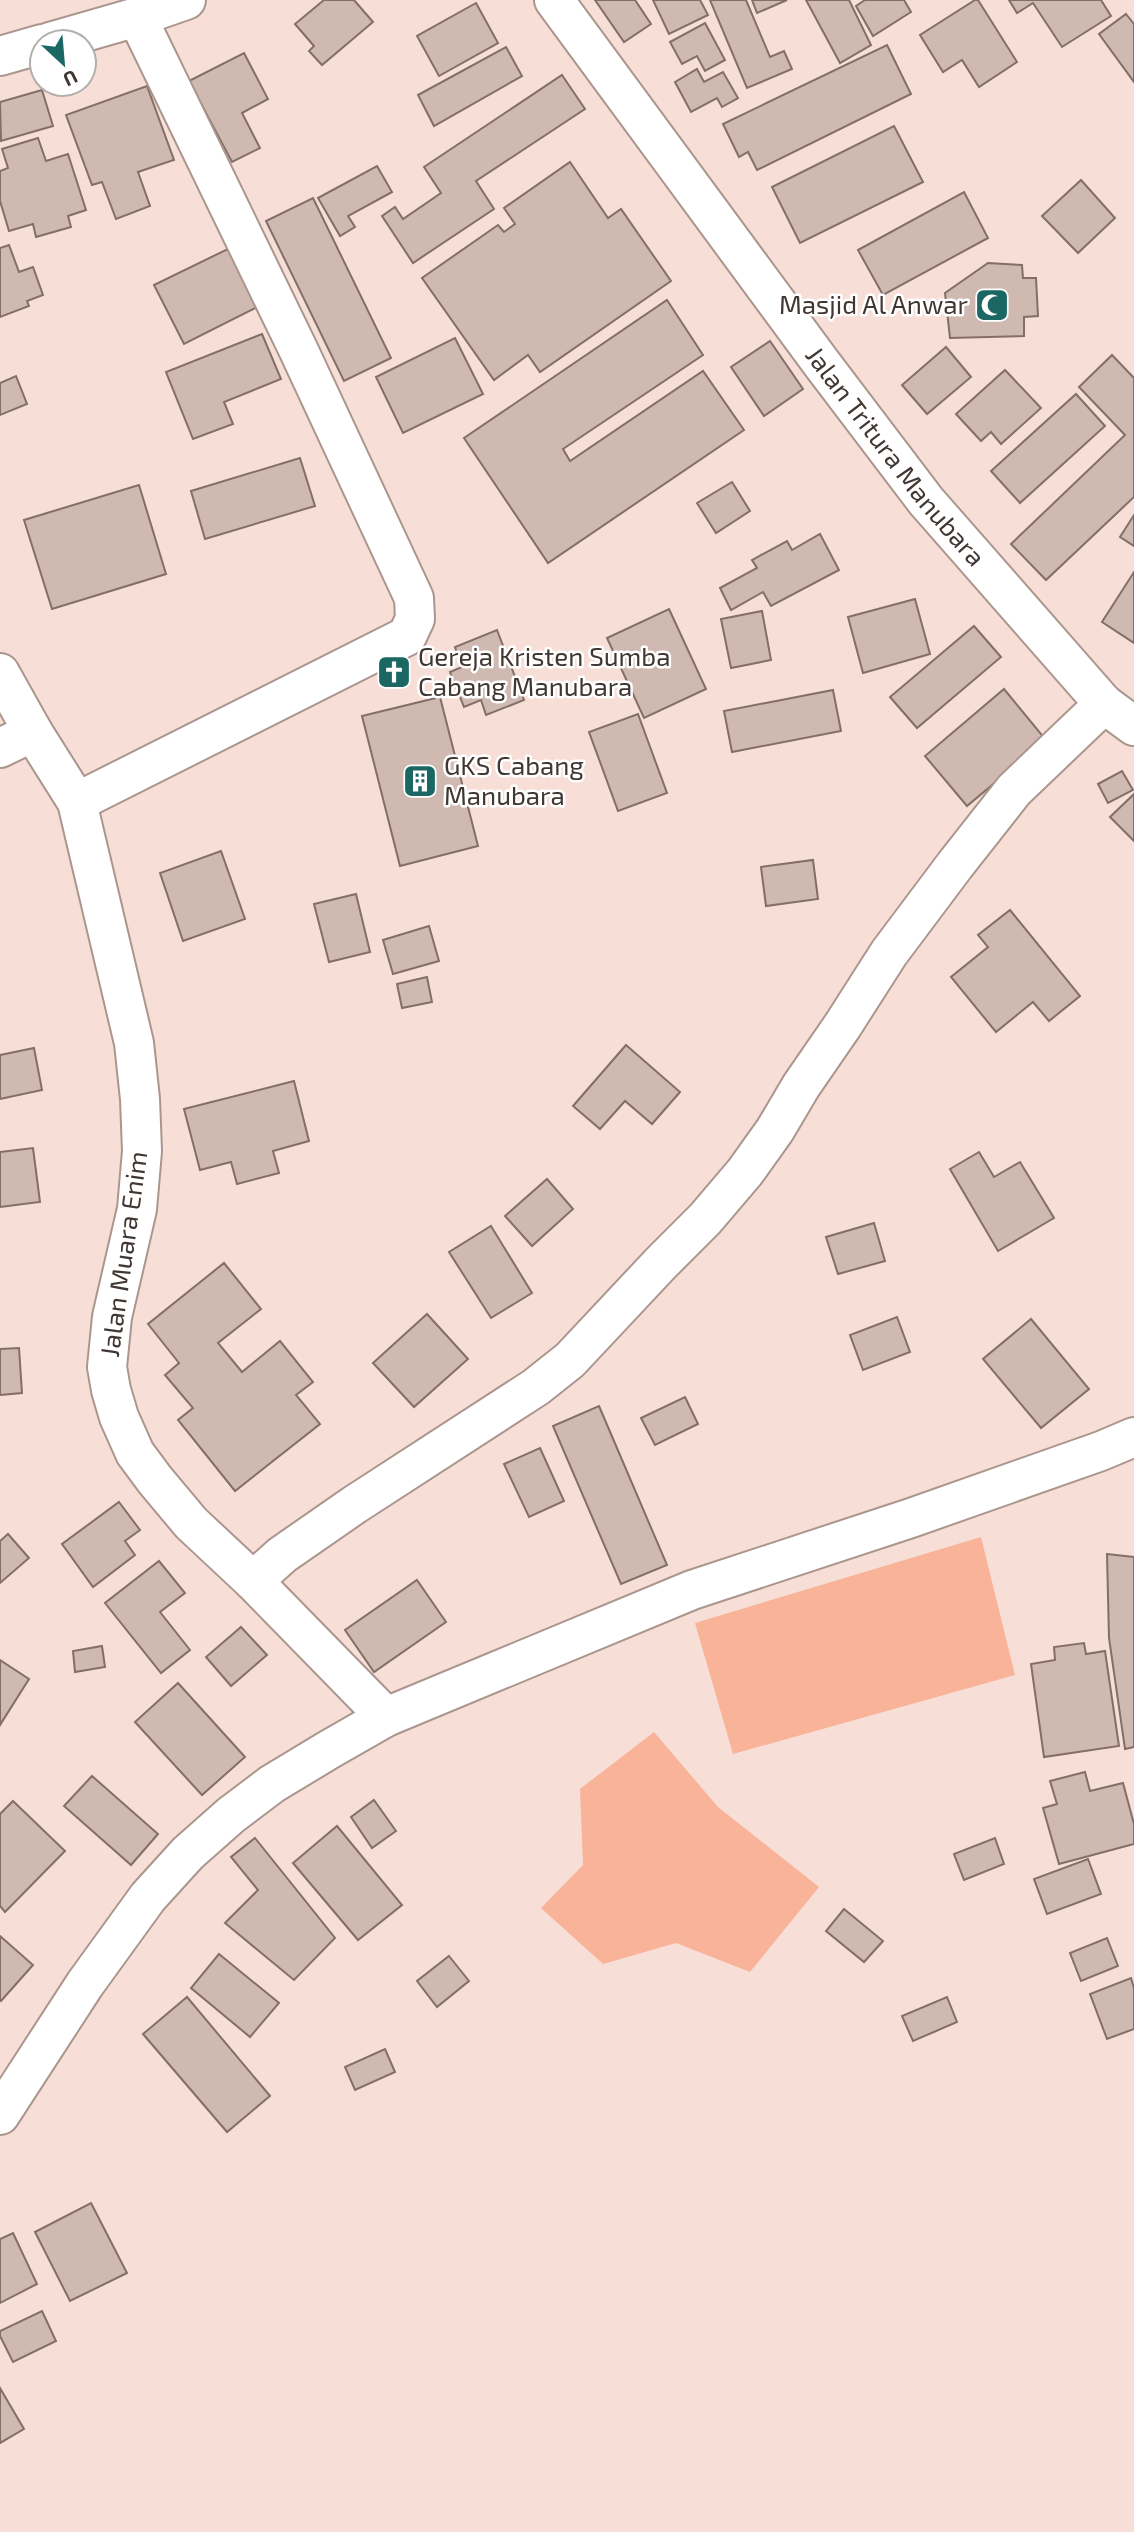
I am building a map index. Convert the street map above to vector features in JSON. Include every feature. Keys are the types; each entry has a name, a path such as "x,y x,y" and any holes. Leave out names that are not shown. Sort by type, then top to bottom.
{"street":[{"path":"98,28 186,0"},
{"name":"Jalan Tritura Manubara","path":"554,0 926,501 1119,715"},
{"path":"78,802 407,636 415,619 414,598 299,349 137,17"},
{"path":"0,56 28,48"},
{"name":"Jalan Muara Enim","path":"0,673 16,740 78,802 134,1042 142,1151 136,1209 112,1317 107,1367 119,1417 135,1453 191,1522 253,1581 386,1717"},
{"path":"253,1581 282,1555 354,1505 537,1387 570,1360 705,1219 745,1172 889,953 1014,790 1119,715"},
{"path":"0,2115 85,1984 148,1897 188,1853 272,1784 386,1717 691,1590 899,1522 1134,1437"}],"shaded area":[{"path":"981,1537 1015,1675 733,1754 695,1623"},
{"path":"654,1732 718,1807 819,1887 750,1972 676,1943 603,1964 541,1908 583,1865 580,1789"}],"building":[{"path":"324,0 354,0 373,22 322,65 309,51 314,46 295,24"},
{"path":"595,0 635,0 651,24 624,42"},
{"path":"653,0 700,0 708,15 669,34"},
{"path":"710,0 746,0 770,57 784,51 792,69 747,88"},
{"path":"752,0 787,0 757,13"},
{"path":"806,0 849,0 871,45 840,63"},
{"path":"865,0 904,0 911,12 873,36 856,6"},
{"path":"978,0 1017,62 979,87 962,60 943,72 920,35"},
{"path":"1009,0 1101,0 1111,16 1062,47 1033,3 1017,13"},
{"path":"476,3 498,43 439,76 417,36"},
{"path":"1126,14 1134,24 1134,82 1099,34"},
{"path":"705,23 725,60 705,71 697,56 682,64 670,42"},
{"path":"887,45 911,94 757,170 748,152 739,157 723,124"},
{"path":"506,47 522,76 434,126 418,95"},
{"path":"244,53 268,99 242,113 260,148 232,162 189,81"},
{"path":"697,69 704,82 723,72 738,98 722,107 717,98 691,112 675,82"},
{"path":"562,75 585,109 476,181 494,209 413,263 382,216 395,207 403,219 441,193 424,167"},
{"path":"147,86 174,160 138,172 150,206 116,219 102,182 92,185 66,115"},
{"path":"28,94 28,98 44,98 53,126 1,141 0,102"},
{"path":"894,126 923,182 800,243 772,187"},
{"path":"38,138 46,161 68,154 86,210 68,216 71,227 36,237 33,224 9,231 0,201 0,171 8,168 2,149"},
{"path":"570,162 608,218 621,209 671,281 540,372 528,355 494,380 422,278 498,225 504,232 515,224 504,208"},
{"path":"377,166 392,192 348,216 355,227 340,236 318,198"},
{"path":"1081,180 1115,218 1078,253 1042,216"},
{"path":"964,192 988,238 883,295 858,250"},
{"path":"313,198 391,358 344,381 266,221"},
{"path":"9,245 19,272 33,267 43,295 27,301 29,306 0,317 0,248"},
{"path":"234,246 263,304 184,344 154,285"},
{"name":"Masjid Al Anwar","path":"988,263 1022,265 1023,278 1036,278 1038,316 1024,317 1024,336 950,338 945,293"},
{"path":"667,300 703,355 563,449 570,461 703,371 744,430 548,563 464,438"},
{"path":"262,334 281,379 224,402 233,424 193,439 166,372"},
{"path":"455,338 483,394 403,433 376,377"},
{"path":"770,341 803,389 764,416 731,367"},
{"path":"946,347 971,377 927,414 902,385"},
{"path":"1112,355 1134,378 1134,497 1046,580 1011,544 1125,435 1079,387"},
{"path":"1005,370 1041,408 1001,444 991,432 981,441 956,414"},
{"path":"16,376 27,404 0,415 0,383"},
{"path":"1076,394 1105,426 1020,503 991,471"},
{"path":"300,458 315,506 205,539 191,491"},
{"path":"732,482 750,511 716,533 697,503"},
{"path":"139,485 166,574 52,609 24,520"},
{"path":"1134,515 1134,546 1120,537"},
{"path":"820,534 839,570 771,606 763,592 731,610 720,588 757,568 752,560 787,541 792,550"},
{"path":"1134,572 1134,643 1102,622"},
{"path":"915,599 930,654 863,673 848,617"},
{"path":"669,609 706,689 644,718 607,638"},
{"path":"762,611 771,660 731,668 721,619"},
{"path":"974,626 1001,657 917,728 890,697"},
{"path":"497,630 524,700 486,715 481,700 464,707 450,672 462,667 455,647"},
{"path":"1004,689 1046,740 967,806 925,756"},
{"path":"833,690 841,731 732,752 724,711"},
{"name":"GKS Cabang Manubara","path":"440,697 478,846 400,866 362,716"},
{"path":"638,714 667,793 618,811 589,732"},
{"path":"1122,771 1133,790 1108,803 1098,784"},
{"path":"1134,794 1134,841 1110,817"},
{"path":"221,851 245,919 183,941 160,873"},
{"path":"813,860 818,899 766,906 761,867"},
{"path":"356,894 370,952 329,962 314,904"},
{"path":"1010,910 1080,996 1049,1021 1033,1002 996,1032 951,977 988,947 978,935"},
{"path":"429,926 439,961 393,974 383,940"},
{"path":"427,977 432,1002 402,1008 397,984"},
{"path":"626,1045 680,1092 652,1124 625,1101 600,1129 573,1106"},
{"path":"34,1048 42,1090 0,1099 0,1055"},
{"path":"294,1081 309,1141 273,1151 279,1173 237,1184 231,1162 200,1170 184,1109"},
{"path":"33,1148 40,1202 0,1207 0,1152"},
{"path":"979,1152 994,1177 1020,1162 1054,1218 998,1251 950,1169"},
{"path":"547,1179 573,1209 532,1246 505,1216"},
{"path":"874,1223 885,1261 838,1274 826,1237"},
{"path":"491,1226 532,1293 491,1318 449,1252"},
{"path":"224,1263 261,1309 218,1343 242,1372 280,1341 313,1382 296,1395 320,1424 235,1491 178,1420 193,1408 165,1375 179,1363 148,1324"},
{"path":"427,1314 468,1359 414,1407 373,1363"},
{"path":"897,1317 910,1352 863,1370 850,1335"},
{"path":"1031,1319 1089,1389 1041,1428 983,1359"},
{"path":"19,1348 22,1393 0,1395 0,1349"},
{"path":"685,1397 698,1424 655,1445 641,1418"},
{"path":"599,1406 667,1565 621,1584 553,1426"},
{"path":"540,1448 564,1501 529,1517 504,1464"},
{"path":"119,1502 140,1530 125,1541 135,1555 93,1587 62,1544"},
{"path":"8,1534 29,1558 0,1583 0,1541"},
{"path":"1107,1554 1134,1557 1134,1747 1125,1749 1109,1638"},
{"path":"159,1561 185,1593 160,1612 190,1650 161,1673 105,1603"},
{"path":"417,1580 446,1622 374,1672 345,1630"},
{"path":"241,1627 267,1655 231,1686 206,1657"},
{"path":"1084,1643 1086,1654 1105,1651 1119,1746 1044,1757 1031,1664 1055,1660 1054,1647"},
{"path":"102,1646 105,1667 75,1672 73,1651"},
{"path":"0,1660 29,1679 0,1725"},
{"path":"178,1683 245,1757 202,1795 135,1722"},
{"path":"1085,1772 1090,1791 1123,1783 1134,1824 1134,1844 1059,1864 1043,1808 1057,1804 1050,1781"},
{"path":"92,1776 158,1834 131,1865 64,1806"},
{"path":"374,1800 396,1831 372,1848 351,1817"},
{"path":"13,1801 65,1851 5,1912 0,1906 0,1814"},
{"path":"337,1826 402,1905 358,1940 293,1863"},
{"path":"255,1838 335,1938 294,1980 225,1923 258,1890 231,1857"},
{"path":"995,1838 1004,1864 964,1880 954,1854"},
{"path":"1088,1859 1101,1894 1047,1914 1034,1879"},
{"path":"844,1909 883,1941 864,1962 826,1931"},
{"path":"0,1936 33,1965 1,2001 0,2000"},
{"path":"1107,1938 1118,1966 1081,1981 1070,1953"},
{"path":"219,1954 279,2003 250,2037 191,1988"},
{"path":"449,1956 469,1981 437,2007 417,1981"},
{"path":"1131,1978 1134,1988 1134,2029 1107,2039 1090,1994"},
{"path":"187,1997 270,2096 227,2132 143,2034"},
{"path":"947,1997 957,2022 913,2041 902,2016"},
{"path":"385,2049 395,2072 355,2090 345,2067"},
{"path":"91,2203 127,2273 70,2301 35,2232"},
{"path":"13,2233 37,2284 0,2303 0,2239"},
{"path":"42,2311 56,2341 13,2362 0,2331"},
{"path":"0,2388 24,2429 0,2443"}],"place":[{"name":"Masjid Al Anwar","path":"992,305"},
{"name":"Gereja Kristen Sumba Cabang Manubara","path":"394,672"},
{"name":"GKS Cabang Manubara","path":"420,781"}]}
